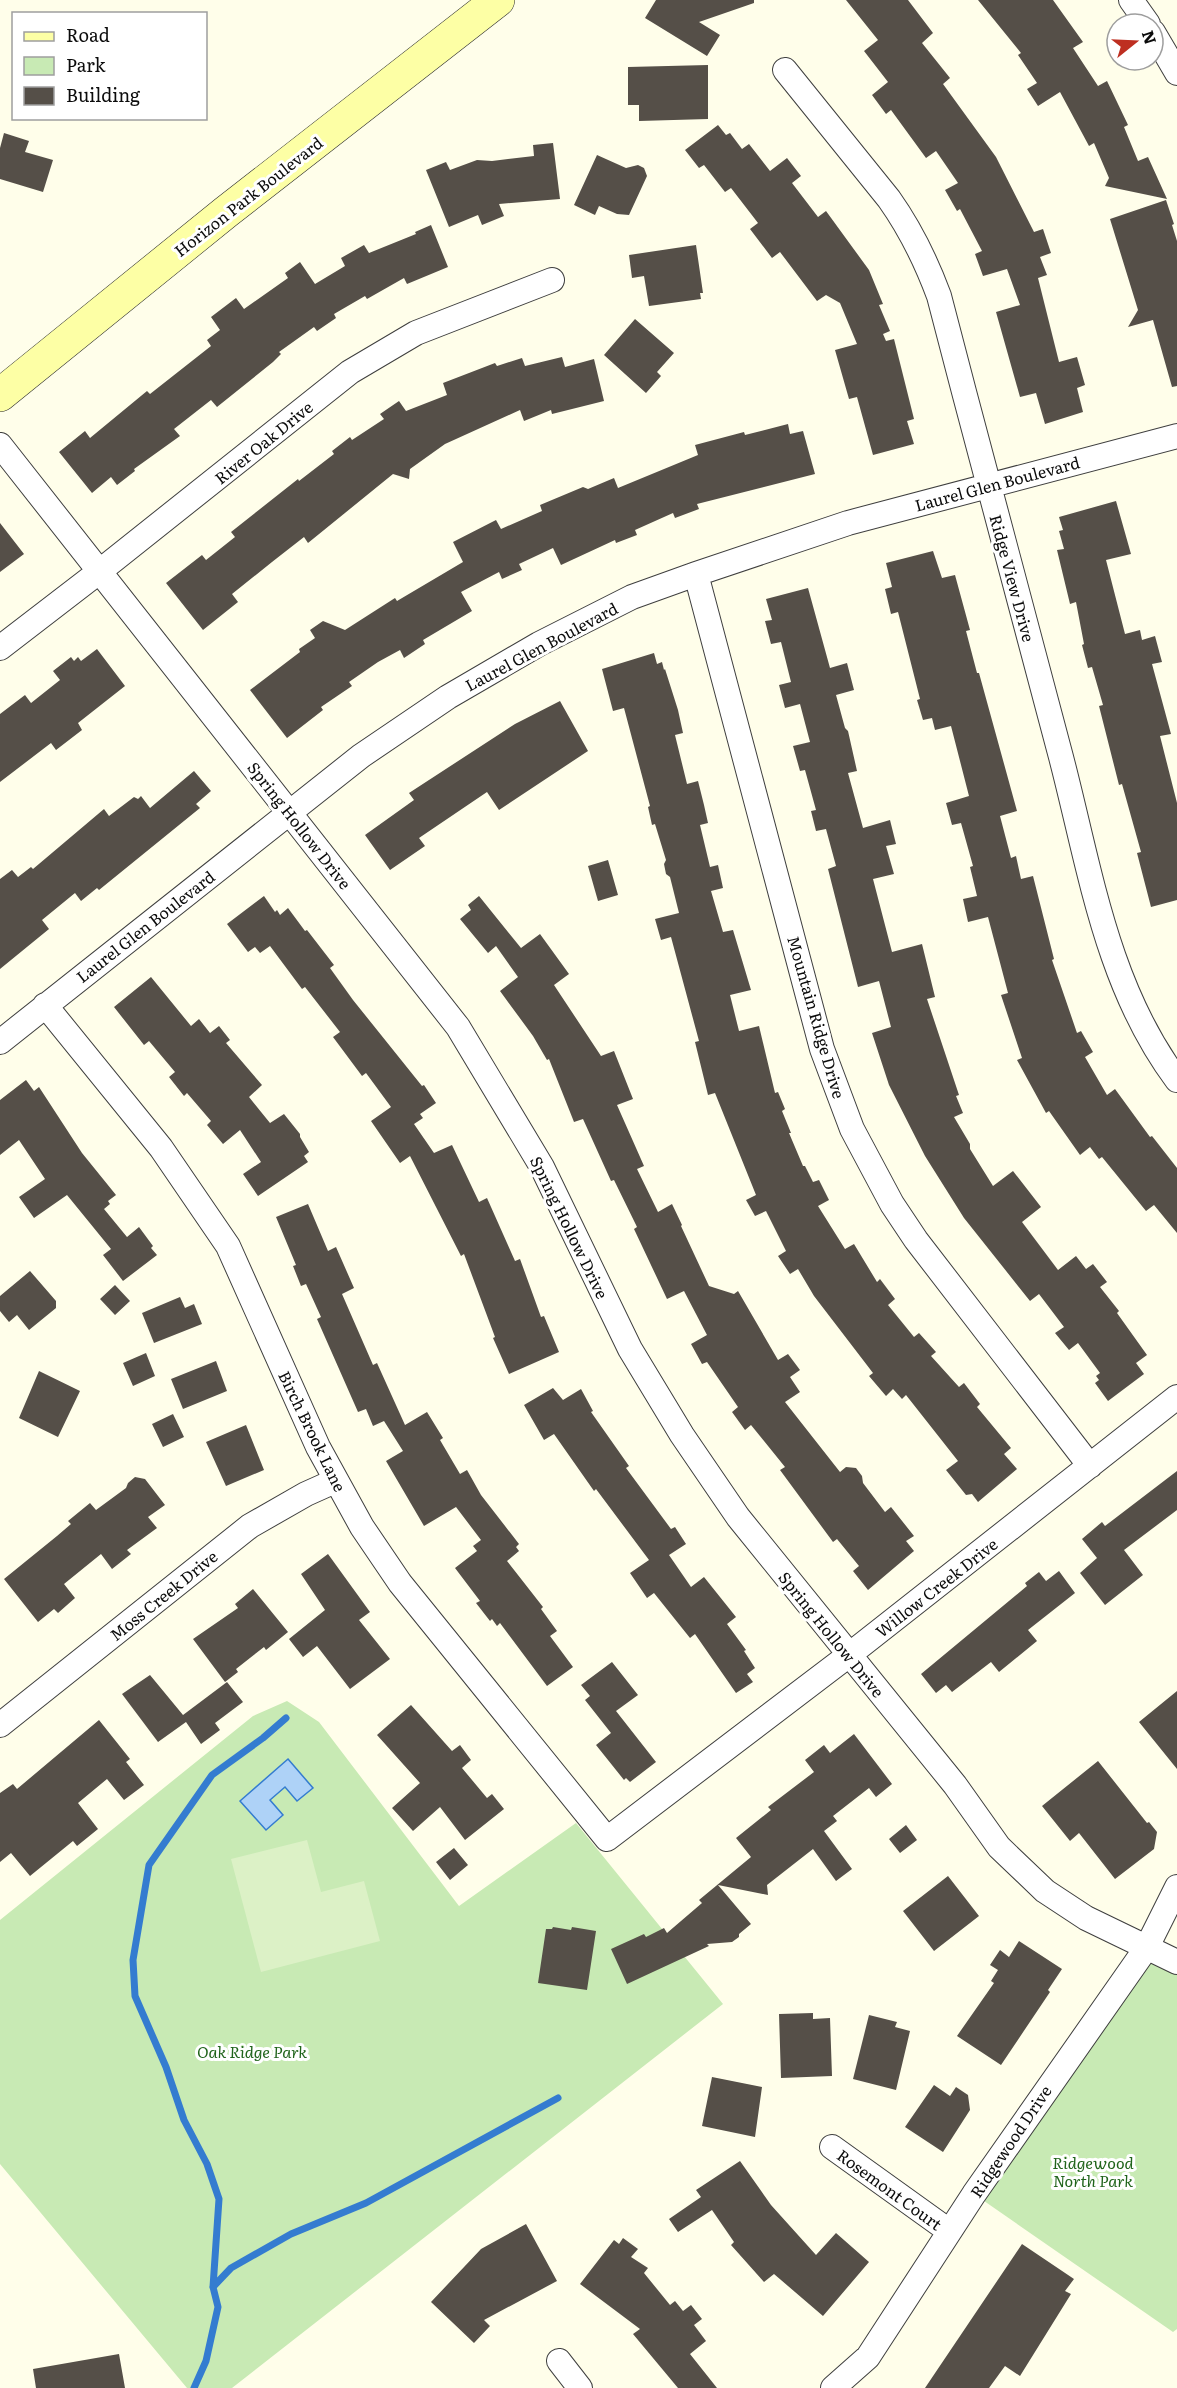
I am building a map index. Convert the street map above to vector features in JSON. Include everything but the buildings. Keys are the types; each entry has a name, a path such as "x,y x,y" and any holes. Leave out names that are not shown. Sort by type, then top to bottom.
{"street":[{"name":"Horizon Park Boulevard","path":"0,395 226,212 498,0"},
{"path":"1165,52 1177,73"},
{"name":"Ridge View Drive","path":"785,69 889,199 918,245 939,296 1064,769 1102,926 1130,1000 1149,1036 1177,1080"},
{"name":"River Oak Drive","path":"0,648 350,372 416,333 552,280"},
{"name":"Laurel Glen Boulevard","path":"0,1042 361,756 458,691 539,644 622,603 696,574 848,523 1177,436"},
{"name":"Spring Hollow Drive","path":"0,445 458,1028 542,1167 630,1349 682,1435 738,1517 955,1785 999,1847 1045,1891 1086,1918 1177,1962"},
{"name":"Mountain Ridge Drive","path":"696,574 822,1048 852,1129 892,1204 916,1240 1090,1466"},
{"name":"Birch Brook Lane","path":"45,1005 161,1148 228,1246 318,1447 362,1527 400,1583 607,1839"},
{"name":"Willow Creek Drive","path":"607,1839 849,1655 1177,1397"},
{"name":"Moss Creek Drive","path":"0,1725 242,1533 278,1509 335,1481"},
{"name":"Ridgewood Drive","path":"833,2388 868,2357 949,2231 1050,2082 1147,1947 1177,1887"},
{"name":"Rosemont Court","path":"832,2146 949,2231"},
{"path":"559,2361 580,2388"}],"green space":[{"name":"Oak Ridge Park","path":"287,1701 319,1722 459,1906 576,1823 723,2004 232,2388 187,2388 0,2164 0,1920 253,1716"},
{"path":"307,1840 321,1892 364,1881 380,1941 261,1972 231,1859"},
{"name":"Ridgewood North Park","path":"1147,1947 1177,1962 1177,2329 1173,2332 974,2194"}],"water":[{"path":"288,1759 313,1788 297,1801 285,1787 270,1800 283,1815 266,1830 240,1801"}],"waterway":[{"path":"194,2388 206,2361 218,2307 213,2287 219,2199 207,2164 184,2120 166,2067 135,1996 133,1960 149,1865 212,1775 263,1738 286,1718"},
{"path":"213,2287 231,2268 291,2234 366,2203 558,2098"}]}
